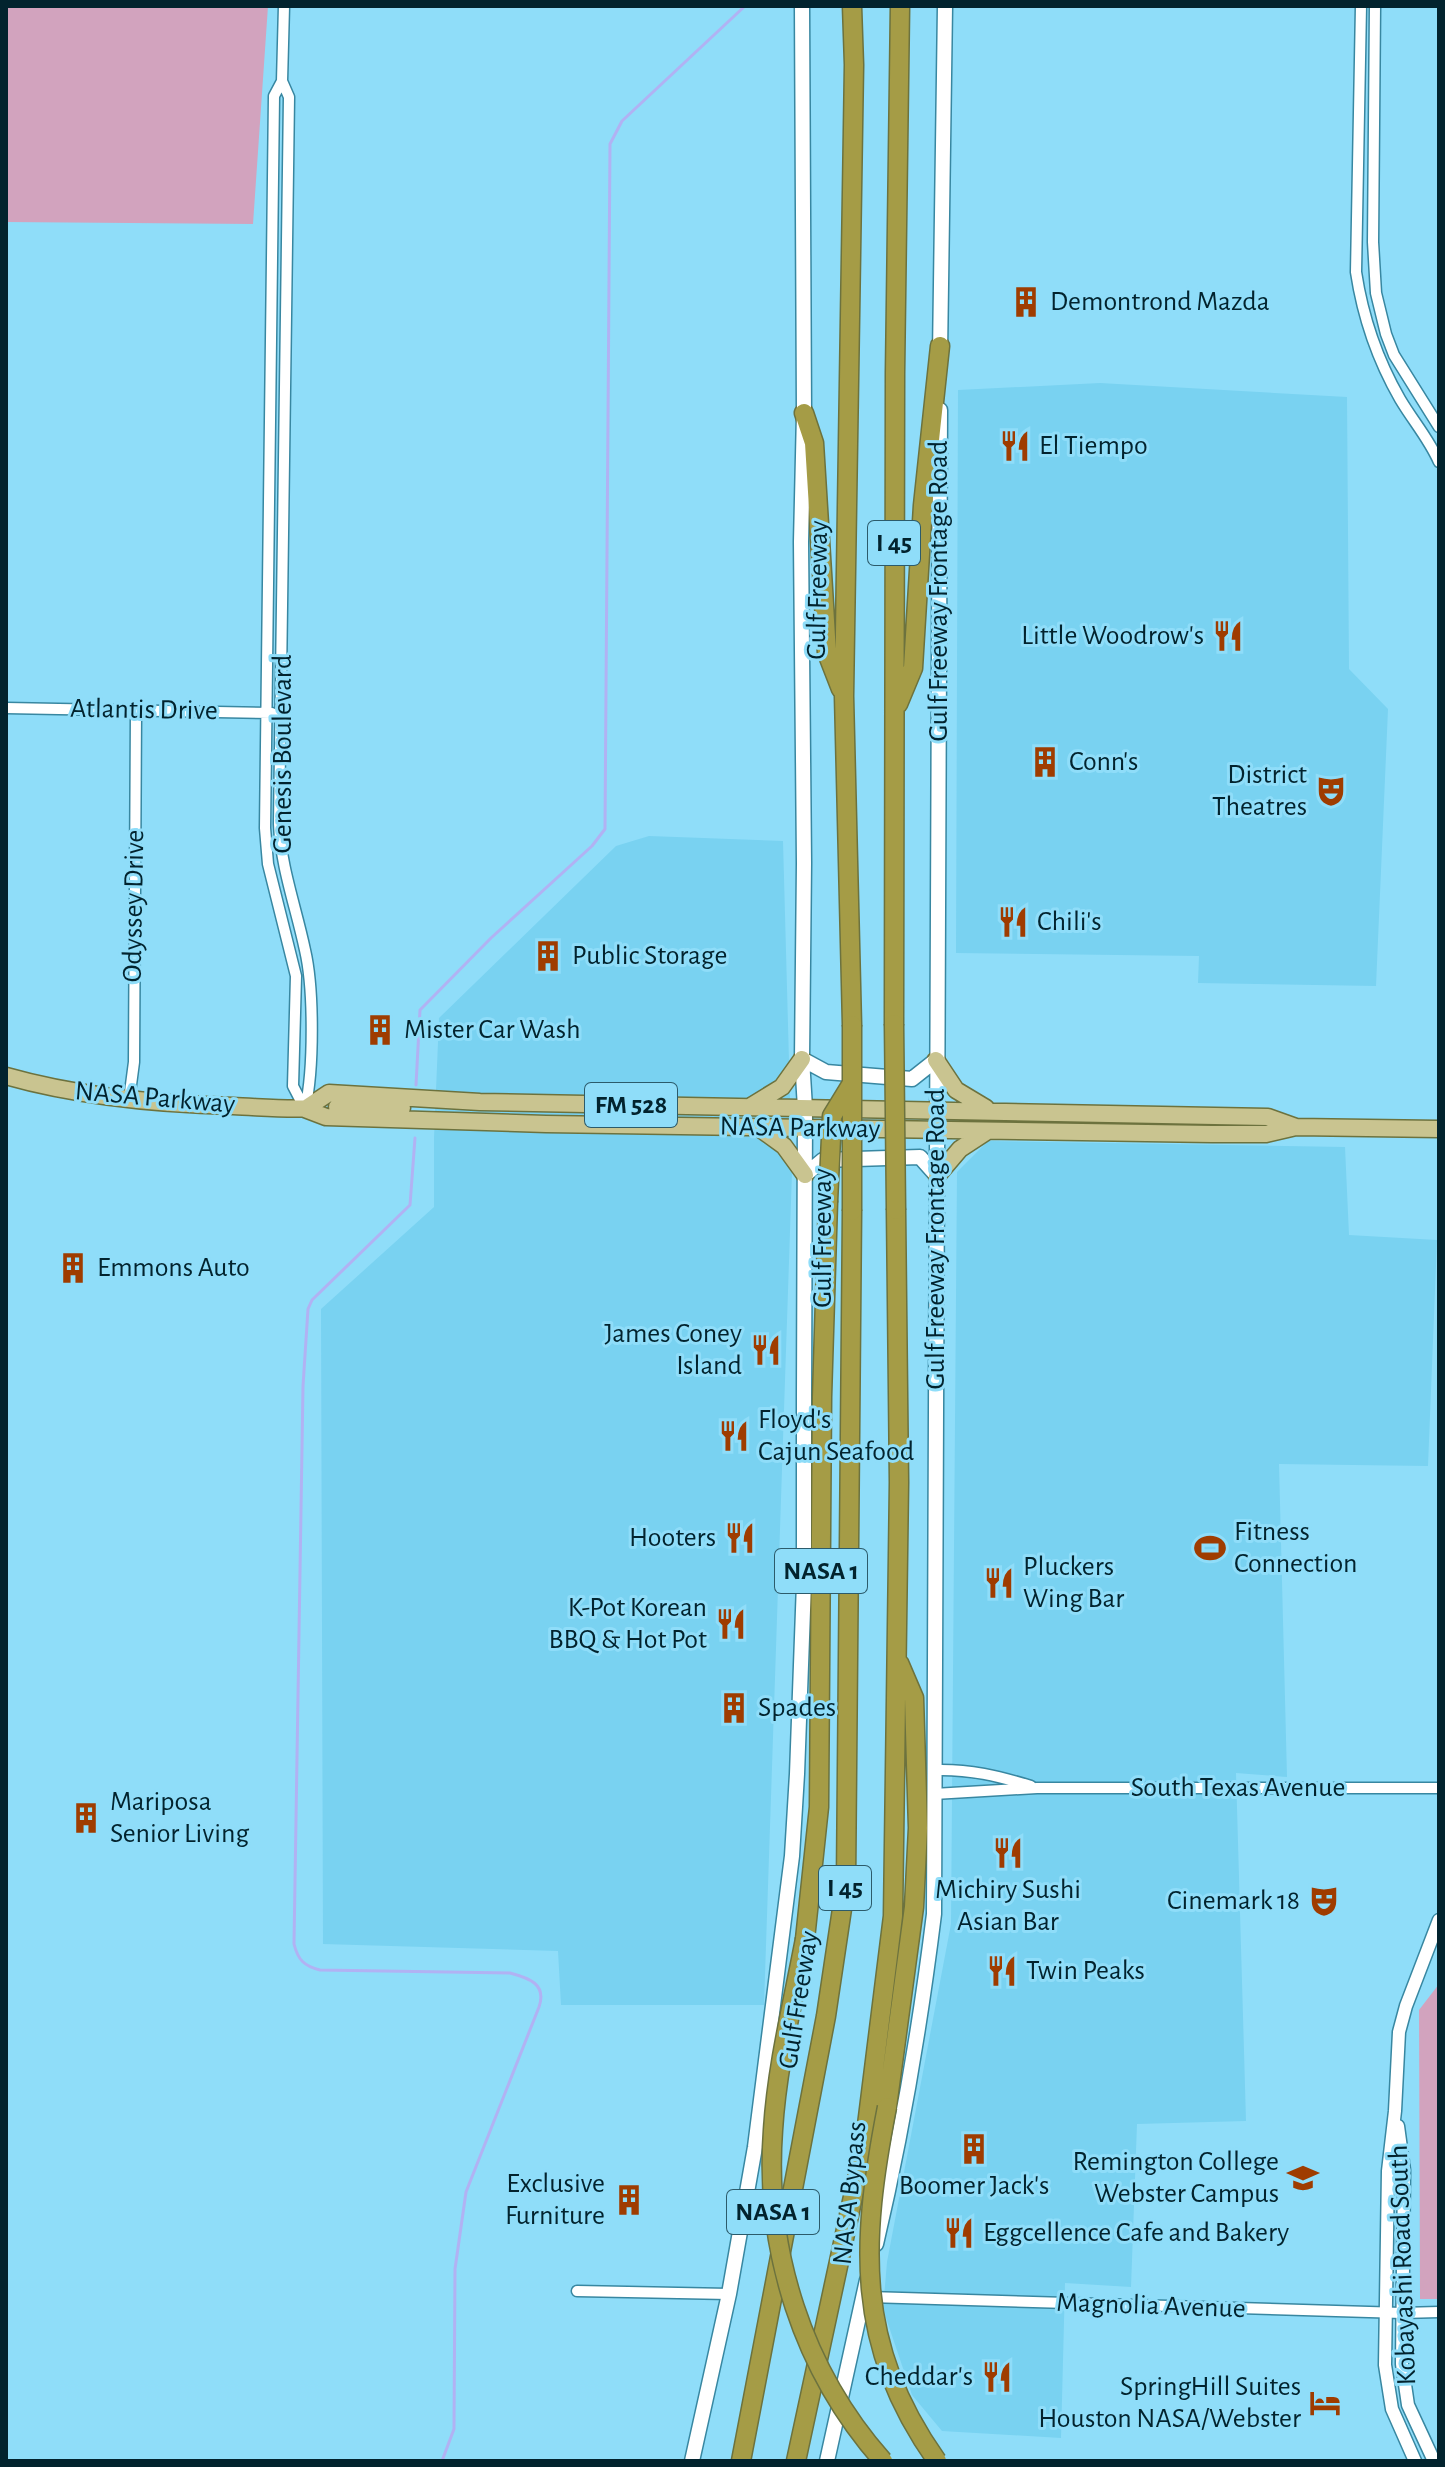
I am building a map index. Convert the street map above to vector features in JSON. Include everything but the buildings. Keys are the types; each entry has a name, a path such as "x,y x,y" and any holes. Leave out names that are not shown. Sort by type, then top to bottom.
{"highway":[{"name":"Gulf Freeway","path":"741,2461 826,2016 846,1882 852,1025 844,696 854,65 852,6"},
{"path":"854,65 859,6"},
{"name":"I 45","path":"796,2461 865,2141 893,1916 899,1482 894,714 900,6"},
{"path":"894,714 913,668 923,505 940,346"},
{"path":"804,413 814,443 827,653 844,696"},
{"name":"NASA 1","path":"851,1085 832,1116 828,1202 822,1397 819,1807 805,1939 775,2102 771,2159 774,2217 791,2299 813,2355 842,2406 883,2461"},
{"name":"NASA Bypass","path":"895,1655 914,1698 918,1828 914,1907 870,2208 869,2288 875,2329 887,2367 906,2409 937,2461"}],"main road":[{"path":"692,2461 729,2294 755,2147 793,1842 804,1583 802,6"},
{"name":"Gulf Freeway Frontage Road","path":"827,2461 895,2161 917,2043 934,1914 940,346 945,6"},
{"path":"802,1059 826,1072 912,1079 936,1060 956,1090 991,1110"},
{"path":"748,1107 782,1087 802,1059"},
{"name":"NASA Parkway","path":"6,1076 129,1100 305,1109 326,1117 480,1123 1266,1134 1296,1127 1439,1129"},
{"name":"NASA Parkway","path":"305,1109 329,1093 480,1102 1268,1117 1296,1127"},
{"path":"480,1102 480,1123"},
{"path":"757,1127 784,1146 805,1175"},
{"path":"805,1175 823,1160 920,1157 937,1176 960,1149 987,1131"}],"street":[{"name":"Genesis Boulevard","path":"284,6 282,81 289,97 279,824 282,859 305,947 310,983 310,1086 305,1109"},
{"path":"1361,6 1356,272 1363,313 1372,342 1401,401 1432,446 1439,462"},
{"path":"1375,6 1373,242 1376,293 1386,334 1416,393 1439,427"},
{"name":"Genesis Boulevard","path":"282,81 274,96 266,846 296,976 293,1086 305,1109"},
{"path":"1359,129 1374,130"},
{"path":"1357,241 1373,242"},
{"path":"1401,401 1416,393"},
{"path":"271,396 286,396"},
{"path":"269,553 283,553"},
{"name":"Atlantis Drive","path":"6,708 281,713"},
{"name":"Odyssey Drive","path":"129,1100 134,1062 136,711"},
{"name":"South Texas Avenue","path":"935,1770 961,1769 989,1773 1037,1788"},
{"name":"South Texas Avenue","path":"934,1794 1037,1788 1439,1788"},
{"name":"Kobayashi Road South","path":"1415,2461 1392,2409 1385,2365 1388,2171 1399,2032 1439,1920"},
{"name":"Kobayashi Road South","path":"1395,2111 1404,2170 1402,2364 1408,2405 1434,2461"},
{"path":"577,2291 729,2294"},
{"name":"Magnolia Avenue","path":"863,2297 1385,2313 1439,2312"}],"shaded area":[{"path":"6,6 268,6 253,224 6,222"},
{"path":"1100,383 1347,397 1349,669 1388,709 1376,986 1198,983 1199,956 956,953 958,390"},
{"path":"649,836 783,841 792,1172 764,2005 561,2005 558,1951 323,1944 321,1309 434,1207 439,1018 616,846"},
{"path":"988,1141 1345,1147 1349,1235 1437,1240 1428,1466 1279,1464 1287,1777 1236,1773 1246,2121 1137,2124 1131,2287 1065,2283 1061,2438 942,2431 912,2395 883,2309 887,2262 951,1924 957,1172"},
{"path":"1439,1984 1439,2299 1420,2299 1419,2010"}],"waterway":[{"path":"416,1085 420,1010 491,938 592,846 605,829 610,144 622,121 745,6"},
{"path":"415,1138 410,1205 312,1300 308,1309 303,1386 294,1944 302,1962 320,1970 510,1973 535,1983 541,1993 539,2007 466,2192 455,2269 454,2429 442,2461"}],"place":[{"name":"Demontrond Mazda","path":"1026,302"},
{"name":"El Tiempo","path":"1015,446"},
{"name":"Little Woodrow's","path":"1228,636"},
{"name":"Conn's","path":"1045,762"},
{"name":"District Theatres","path":"1331,791"},
{"name":"Chili's","path":"1013,922"},
{"name":"Public Storage","path":"548,956"},
{"name":"Mister Car Wash","path":"380,1030"},
{"name":"Emmons Auto","path":"73,1268"},
{"name":"James Coney Island","path":"766,1350"},
{"name":"Floyd's Cajun Seafood","path":"734,1436"},
{"name":"Hooters","path":"740,1538"},
{"name":"Fitness Connection","path":"1210,1548"},
{"name":"Pluckers Wing Bar","path":"999,1583"},
{"name":"K-Pot Korean BBQ & Hot Pot","path":"731,1624"},
{"name":"Spades","path":"734,1708"},
{"name":"Mariposa Senior Living","path":"86,1818"},
{"name":"Michiry Sushi Asian Bar","path":"1008,1853"},
{"name":"Cinemark 18","path":"1324,1901"},
{"name":"Twin Peaks","path":"1002,1971"},
{"name":"Boomer Jack's","path":"974,2149"},
{"name":"Remington College Webster Campus","path":"1303,2178"},
{"name":"Exclusive Furniture","path":"629,2200"},
{"name":"Eggcellence Cafe and Bakery","path":"959,2233"},
{"name":"Cheddar's","path":"997,2377"},
{"name":"SpringHill Suites Houston NASA/Webster","path":"1325,2403"}]}
